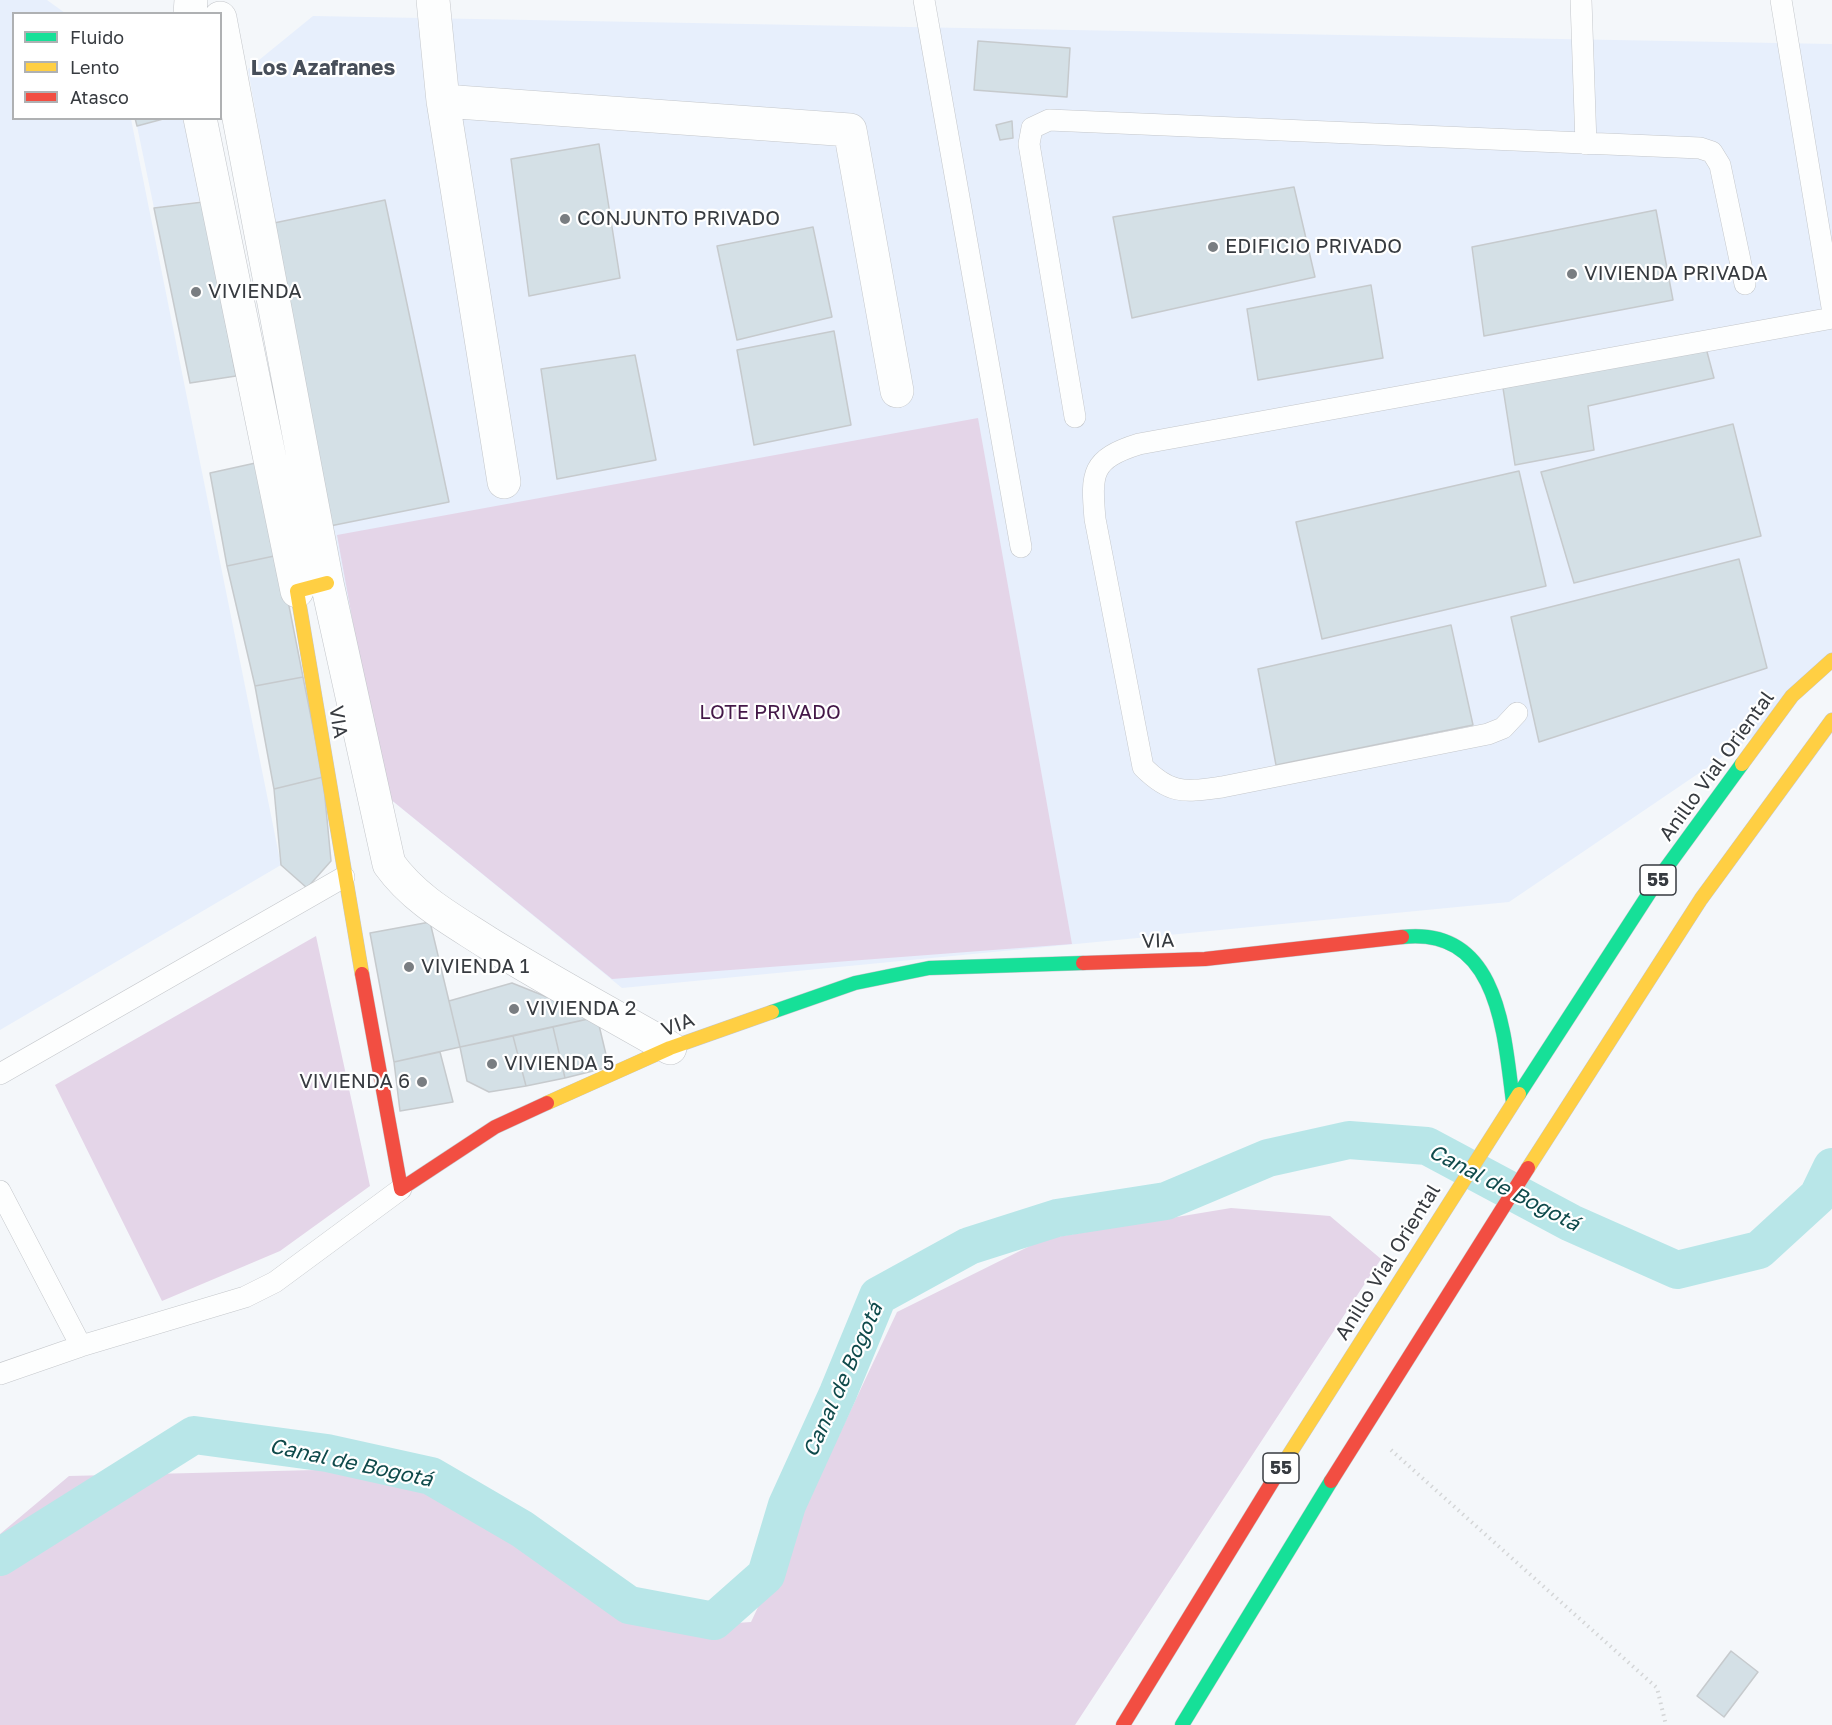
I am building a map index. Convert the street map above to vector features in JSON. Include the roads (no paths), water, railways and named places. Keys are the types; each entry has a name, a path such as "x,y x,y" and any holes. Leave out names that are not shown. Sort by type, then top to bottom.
{"main road":[{"name":"VIA","path":"312,587 344,877 401,1189 495,1127 670,1048 855,983 929,968 1205,959 1419,934 1440,939 1458,947 1481,970 1496,997 1513,1102"},
{"name":"Anillo Vial Oriental","path":"1122,1725 1504,1116 1661,875 1792,696 1832,660"},
{"name":"55","path":"1182,1725 1365,1426 1482,1245 1553,1126 1701,899 1832,720"}],"street":[{"path":"433,0 443,101 504,482"},
{"path":"222,30 312,587"},
{"path":"443,101 850,130 897,391"},
{"path":"200,120 312,587 389,864 403,883 422,902 511,957 670,1048"}],"lane":[{"path":"924,0 1021,547"},
{"path":"1581,0 1586,144"},
{"path":"1781,0 1832,307"},
{"path":"1075,417 1029,144 1032,128 1048,120 1700,148 1712,152 1720,165 1745,284"},
{"path":"1517,713 1503,728 1488,734 1222,787 1190,792 1162,786 1143,767 1138,744 1095,519 1092,484 1100,464 1115,452 1138,444 1832,318"},
{"path":"0,1074 344,877"},
{"path":"0,1374 81,1346 244,1297 275,1282 401,1189"},
{"path":"0,1191 81,1346"}],"waterway":[{"name":"Canal de Bogotá","path":"0,1557 194,1435 327,1453 431,1476 522,1529 629,1605 714,1621 766,1575 787,1505 838,1393 878,1296 969,1246 1057,1218 1166,1201 1268,1158 1349,1140 1427,1146 1571,1223 1677,1270 1759,1250 1818,1196 1832,1167"}],"place":[{"name":"CONJUNTO PRIVADO","path":"565,219"},
{"name":"EDIFICIO PRIVADO","path":"1213,247"},
{"name":"VIVIENDA PRIVADA","path":"1572,274"},
{"name":"VIVIENDA","path":"196,292"},
{"name":"VIVIENDA 1","path":"409,967"},
{"name":"VIVIENDA 2","path":"514,1009"},
{"name":"VIVIENDA 5","path":"492,1064"},
{"name":"VIVIENDA 6","path":"422,1082"}],"district":[{"name":"Los Azafranes","path":"323,68"}],"park label":[{"name":"LOTE PRIVADO","path":"770,713"}]}
